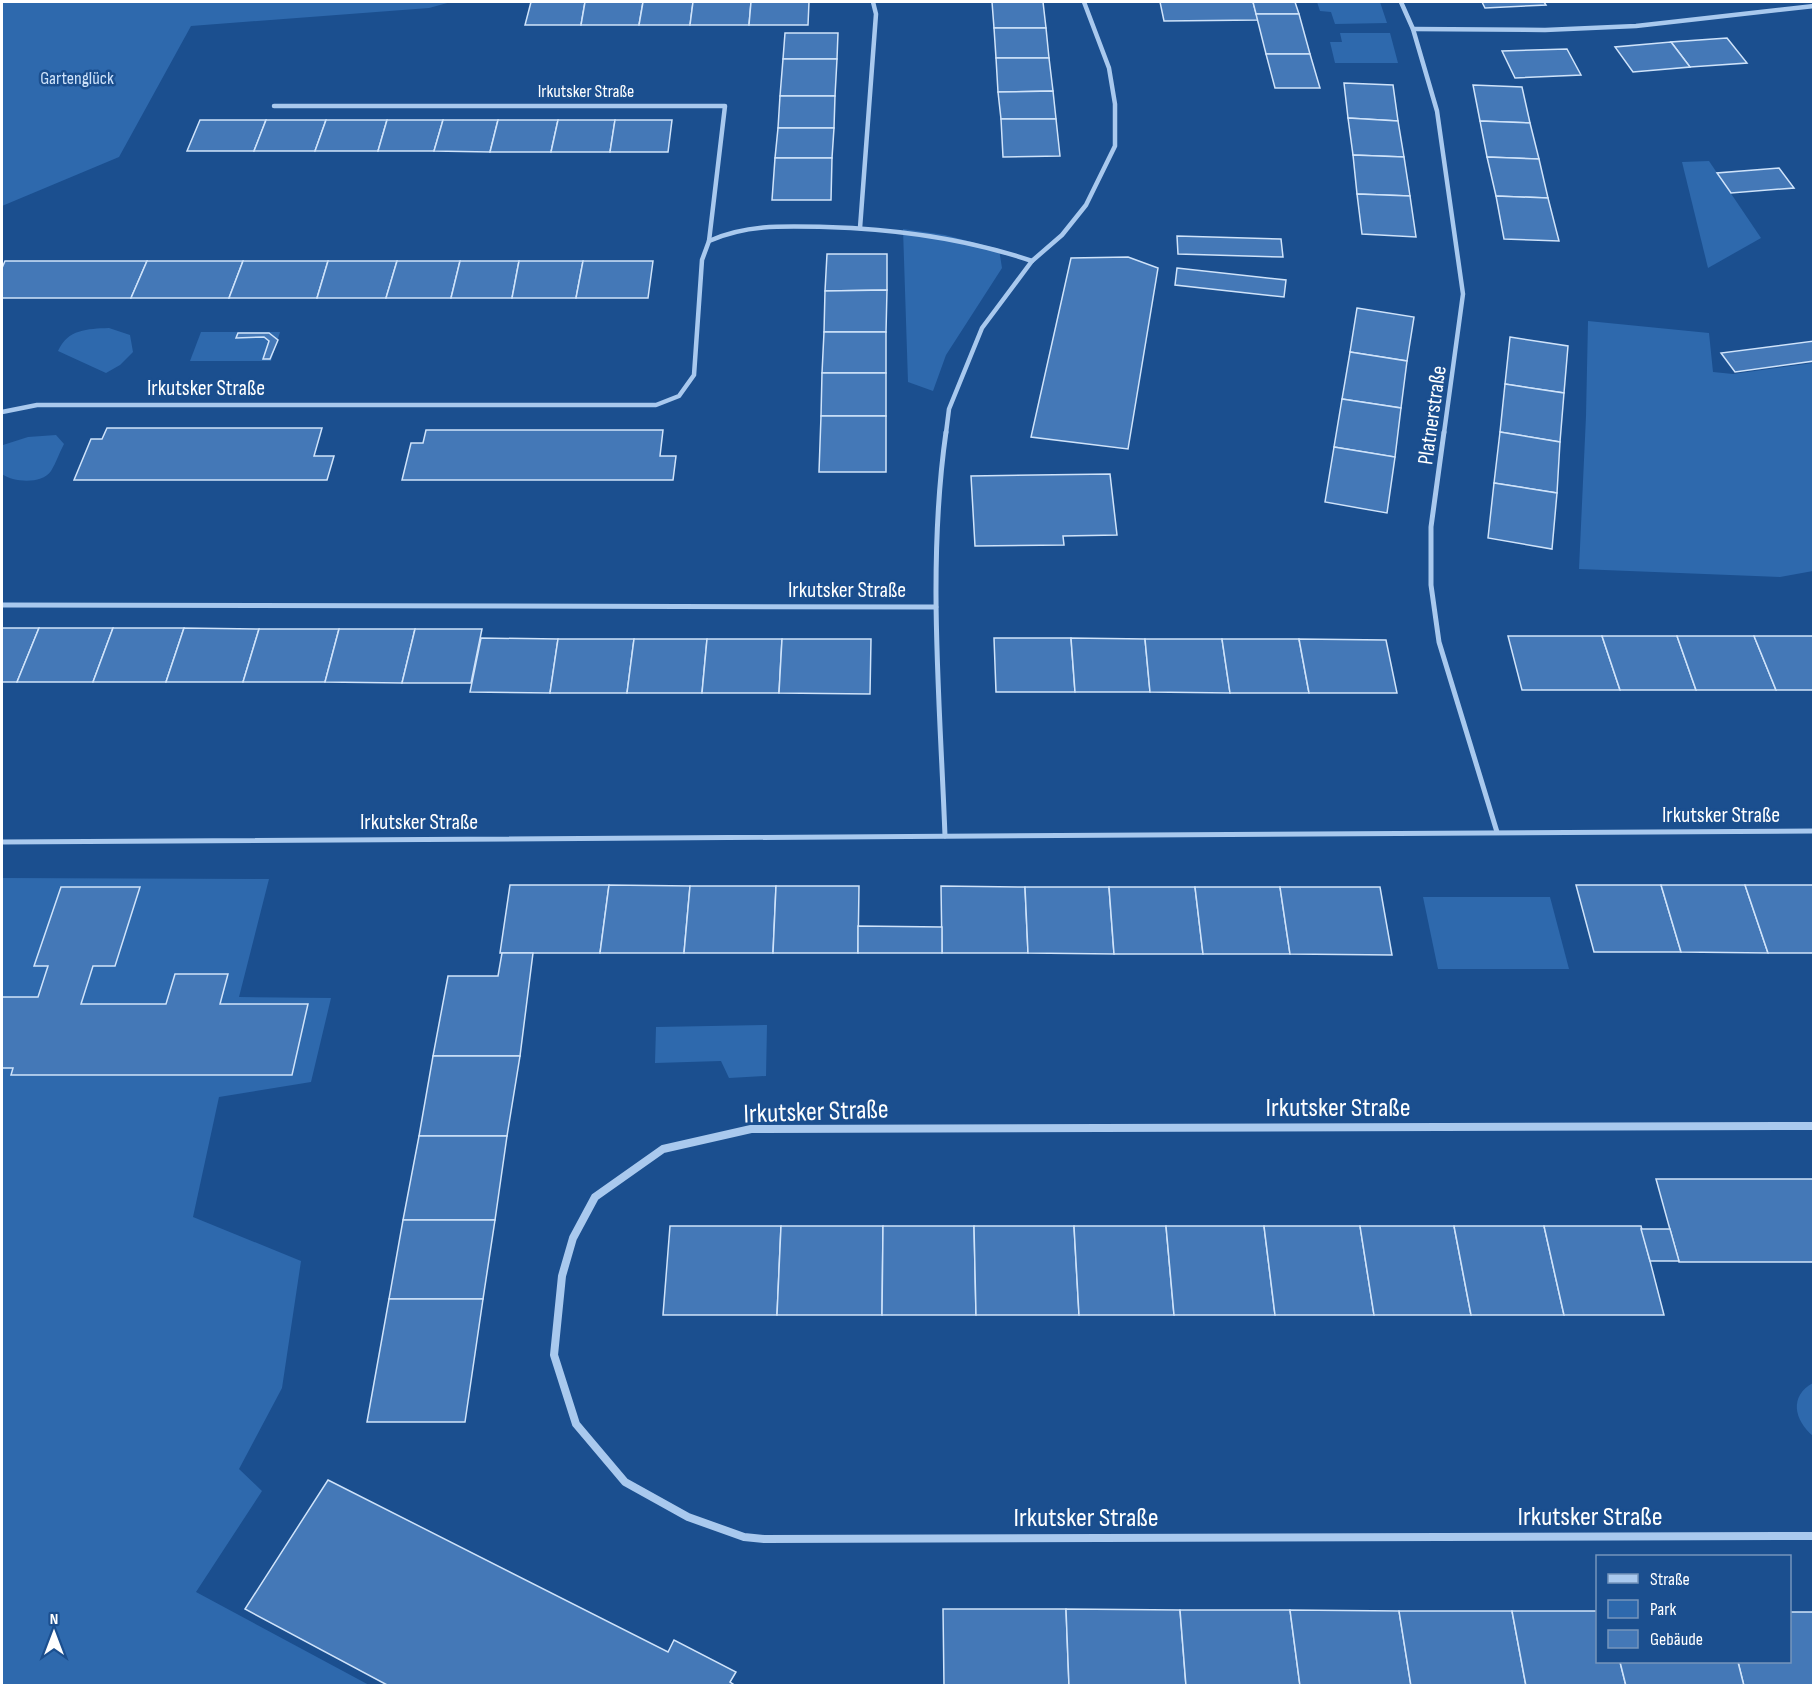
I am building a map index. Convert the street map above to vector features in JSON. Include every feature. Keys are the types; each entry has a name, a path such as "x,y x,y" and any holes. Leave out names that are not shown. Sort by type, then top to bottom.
{"street":[{"path":"860,228 876,14 873,2"},
{"name":"Irkutsker Straße","path":"945,836 936,607 939,481 949,409 982,328 1032,261 1062,236 1086,205 1115,146 1115,104 1109,68 1084,2"},
{"name":"Platnerstraße","path":"1401,2 1413,29 1437,111 1464,294 1431,527 1433,613 1439,642 1497,832"},
{"path":"1413,29 1545,30 1636,26 1814,6"},
{"name":"Irkutsker Straße","path":"2,412 36,405 656,405 674,401 686,391 694,375 702,260 709,241 725,106 274,106"},
{"path":"709,241 726,232 753,227 903,230 945,235 999,249 1032,261"},
{"name":"Irkutsker Straße","path":"2,605 936,607"},
{"name":"Irkutsker Straße","path":"2,842 1814,831"},
{"name":"Irkutsker Straße","path":"1814,1126 751,1130 663,1149 595,1197 573,1238 562,1276 554,1355 576,1424 625,1482 688,1517 744,1537 764,1539 1814,1536"}],"green space":[{"name":"Gartenglück","path":"2,2 451,2 429,8 191,26 119,157 2,206"},
{"path":"1317,2 1380,2 1387,23 1335,24 1331,12 1320,11"},
{"path":"1340,33 1390,33 1398,63 1335,63 1330,42 1342,42"},
{"path":"1709,161 1761,238 1708,268 1682,162"},
{"path":"903,229 945,235 999,249 1002,268 946,355 933,391 908,382"},
{"path":"1588,321 1709,333 1713,372 1733,374 1813,363 1813,571 1780,577 1579,569"},
{"path":"109,328 130,335 133,352 120,365 106,373 58,351 67,338 73,334 86,330"},
{"path":"201,332 280,332 271,361 190,361"},
{"path":"56,435 64,444 53,468 46,475 27,481 13,479 2,474 3,445 28,437"},
{"path":"2,878 269,879 239,997 331,998 311,1082 219,1097 193,1217 301,1261 282,1388 239,1469 262,1491 196,1592 369,1685 2,1686"},
{"path":"1423,897 1550,897 1569,969 1438,969"},
{"path":"767,1025 766,1076 729,1078 721,1061 655,1063 656,1027"},
{"path":"1813,1383 1813,1436 1798,1416 1797,1401 1805,1388"}],"building":[{"path":"531,2 585,2 581,25 525,25"},
{"path":"585,2 643,2 639,25 581,25"},
{"path":"643,2 693,2 690,25 639,25"},
{"path":"693,2 751,2 749,25 690,25"},
{"path":"751,2 809,2 808,25 749,25"},
{"path":"992,2 1043,2 1046,28 994,28"},
{"path":"1160,2 1253,2 1258,20 1164,21"},
{"path":"1253,2 1295,2 1299,14 1256,14"},
{"path":"1482,2 1544,2 1546,5 1485,8"},
{"path":"1256,14 1299,14 1310,54 1266,54"},
{"path":"994,28 1046,28 1049,58 996,58"},
{"path":"785,33 838,33 837,59 783,59"},
{"path":"1727,38 1747,63 1690,67 1671,42"},
{"path":"1671,42 1690,67 1633,72 1615,47"},
{"path":"1567,49 1581,75 1515,78 1502,51"},
{"path":"1266,54 1310,54 1320,88 1275,88"},
{"path":"996,58 1049,58 1053,91 998,92"},
{"path":"783,59 837,59 835,96 780,96"},
{"path":"1344,83 1393,85 1398,121 1348,118"},
{"path":"1473,85 1522,87 1530,123 1480,121"},
{"path":"1053,91 1056,119 1001,119 998,92"},
{"path":"780,96 835,96 834,128 778,128"},
{"path":"1348,118 1398,121 1404,157 1353,155"},
{"path":"1001,119 1056,119 1060,156 1003,157"},
{"path":"200,120 266,120 254,151 187,151"},
{"path":"266,120 326,120 315,151 254,151"},
{"path":"326,120 387,120 378,151 315,151"},
{"path":"387,120 443,120 434,151 378,151"},
{"path":"443,120 498,120 490,152 434,151"},
{"path":"498,120 558,120 551,152 490,152"},
{"path":"558,120 615,120 610,152 551,152"},
{"path":"615,120 672,120 668,152 610,152"},
{"path":"1480,121 1530,123 1539,159 1487,157"},
{"path":"778,128 834,128 832,158 775,158"},
{"path":"1353,155 1404,157 1410,196 1357,194"},
{"path":"1487,157 1539,159 1548,198 1496,196"},
{"path":"775,158 832,158 831,200 772,200"},
{"path":"1779,168 1794,188 1731,193 1717,173"},
{"path":"1357,194 1410,196 1416,237 1362,234"},
{"path":"1496,196 1548,198 1559,241 1504,239"},
{"path":"1177,236 1281,239 1283,257 1178,254"},
{"path":"827,254 887,254 887,290 825,291"},
{"path":"1128,257 1158,268 1128,449 1031,437 1071,258"},
{"path":"5,261 147,261 131,298 2,298 2,268"},
{"path":"147,261 243,261 229,298 131,298"},
{"path":"243,261 328,261 317,298 229,298"},
{"path":"328,261 397,261 386,298 317,298"},
{"path":"397,261 460,261 451,298 386,298"},
{"path":"460,261 519,261 512,298 451,298"},
{"path":"519,261 583,261 576,298 512,298"},
{"path":"583,261 653,261 648,298 576,298"},
{"path":"1177,268 1286,280 1284,297 1175,285"},
{"path":"887,290 886,332 824,332 825,291"},
{"path":"1357,308 1414,317 1407,361 1350,352"},
{"path":"824,332 886,332 886,373 822,373"},
{"path":"238,333 269,333 278,340 270,359 263,359 269,341 264,337 236,338"},
{"path":"1510,337 1568,346 1564,393 1505,384"},
{"path":"1814,341 1814,361 1735,372 1721,353"},
{"path":"1350,352 1407,361 1401,408 1342,399"},
{"path":"822,373 886,373 886,416 821,416"},
{"path":"1505,384 1564,393 1560,442 1500,432"},
{"path":"1342,399 1401,408 1395,457 1334,447"},
{"path":"821,416 886,416 886,472 819,472"},
{"path":"107,428 322,428 314,456 334,456 327,480 74,480 91,439 102,439"},
{"path":"426,430 663,430 660,456 676,456 673,480 402,480 411,443 423,443"},
{"path":"1500,432 1560,442 1557,493 1494,483"},
{"path":"1334,447 1395,457 1387,513 1325,502"},
{"path":"1110,474 1117,535 1063,536 1064,545 975,546 971,476"},
{"path":"1494,483 1557,493 1552,549 1488,538"},
{"path":"2,628 39,628 17,682 2,682"},
{"path":"39,628 113,628 93,682 17,682"},
{"path":"113,628 184,628 166,682 93,682"},
{"path":"184,628 259,629 243,682 166,682"},
{"path":"259,629 339,629 325,682 243,682"},
{"path":"339,629 415,629 402,683 325,682"},
{"path":"415,629 482,629 471,683 402,683"},
{"path":"1508,636 1602,636 1620,690 1522,690"},
{"path":"1602,636 1677,636 1696,690 1620,690"},
{"path":"1677,636 1754,636 1776,690 1696,690"},
{"path":"1754,636 1814,636 1814,690 1776,690"},
{"path":"481,638 558,639 550,693 470,692"},
{"path":"994,638 1071,638 1075,692 996,692"},
{"path":"1071,638 1145,639 1150,692 1075,692"},
{"path":"558,639 634,639 627,693 550,693"},
{"path":"634,639 707,639 702,693 627,693"},
{"path":"707,639 782,639 779,693 702,693"},
{"path":"782,639 871,639 870,694 779,693"},
{"path":"1145,639 1222,639 1230,693 1150,692"},
{"path":"1222,639 1299,639 1309,693 1230,693"},
{"path":"1299,639 1386,640 1397,693 1309,693"},
{"path":"510,885 609,885 600,953 500,953"},
{"path":"609,885 690,886 684,953 600,953"},
{"path":"1576,885 1661,885 1681,952 1594,952"},
{"path":"1661,885 1745,885 1768,953 1681,952"},
{"path":"1745,885 1814,885 1814,953 1768,953"},
{"path":"690,886 776,886 773,953 684,953"},
{"path":"776,886 859,886 858,953 773,953"},
{"path":"941,886 1025,887 1028,953 942,953"},
{"path":"61,887 140,887 115,966 93,966 81,1004 166,1004 175,974 228,974 220,1004 308,1004 292,1075 11,1075 13,1068 2,1068 2,997 38,997 48,966 34,966"},
{"path":"1025,887 1109,887 1114,954 1028,953"},
{"path":"1109,887 1195,887 1203,954 1114,954"},
{"path":"1195,887 1280,887 1290,954 1203,954"},
{"path":"1280,887 1380,887 1392,955 1290,954"},
{"path":"858,926 942,927 942,953 858,953"},
{"path":"502,953 533,953 520,1056 433,1056 448,976 498,976"},
{"path":"433,1056 520,1056 507,1136 419,1136"},
{"path":"419,1136 507,1136 495,1220 403,1220"},
{"path":"1656,1179 1814,1179 1814,1262 1679,1262"},
{"path":"403,1220 495,1220 483,1299 389,1299"},
{"path":"670,1226 781,1226 777,1315 663,1315"},
{"path":"781,1226 883,1226 882,1315 777,1315"},
{"path":"883,1226 974,1226 976,1315 882,1315"},
{"path":"974,1226 1074,1226 1079,1315 976,1315"},
{"path":"1074,1226 1166,1226 1174,1315 1079,1315"},
{"path":"1166,1226 1264,1226 1275,1315 1174,1315"},
{"path":"1264,1226 1360,1226 1374,1315 1275,1315"},
{"path":"1360,1226 1454,1226 1471,1315 1374,1315"},
{"path":"1454,1226 1544,1226 1564,1315 1471,1315"},
{"path":"1544,1226 1641,1226 1664,1315 1564,1315"},
{"path":"1641,1229 1670,1229 1679,1261 1650,1261"},
{"path":"389,1299 483,1299 465,1422 367,1422"},
{"path":"328,1480 668,1652 674,1640 736,1672 730,1682 736,1686 389,1686 245,1609"},
{"path":"943,1609 1066,1609 1069,1686 944,1686"},
{"path":"1066,1609 1180,1610 1186,1686 1069,1686"},
{"path":"1180,1610 1290,1610 1300,1686 1186,1686"},
{"path":"1290,1610 1399,1611 1411,1686 1300,1686"},
{"path":"1399,1611 1512,1611 1526,1686 1411,1686"},
{"path":"1512,1611 1596,1611 1596,1663 1620,1663 1626,1686 1526,1686"},
{"path":"1791,1612 1814,1612 1814,1686 1744,1686 1738,1663 1791,1663"},
{"path":"1620,1663 1738,1663 1744,1686 1626,1686"}]}
